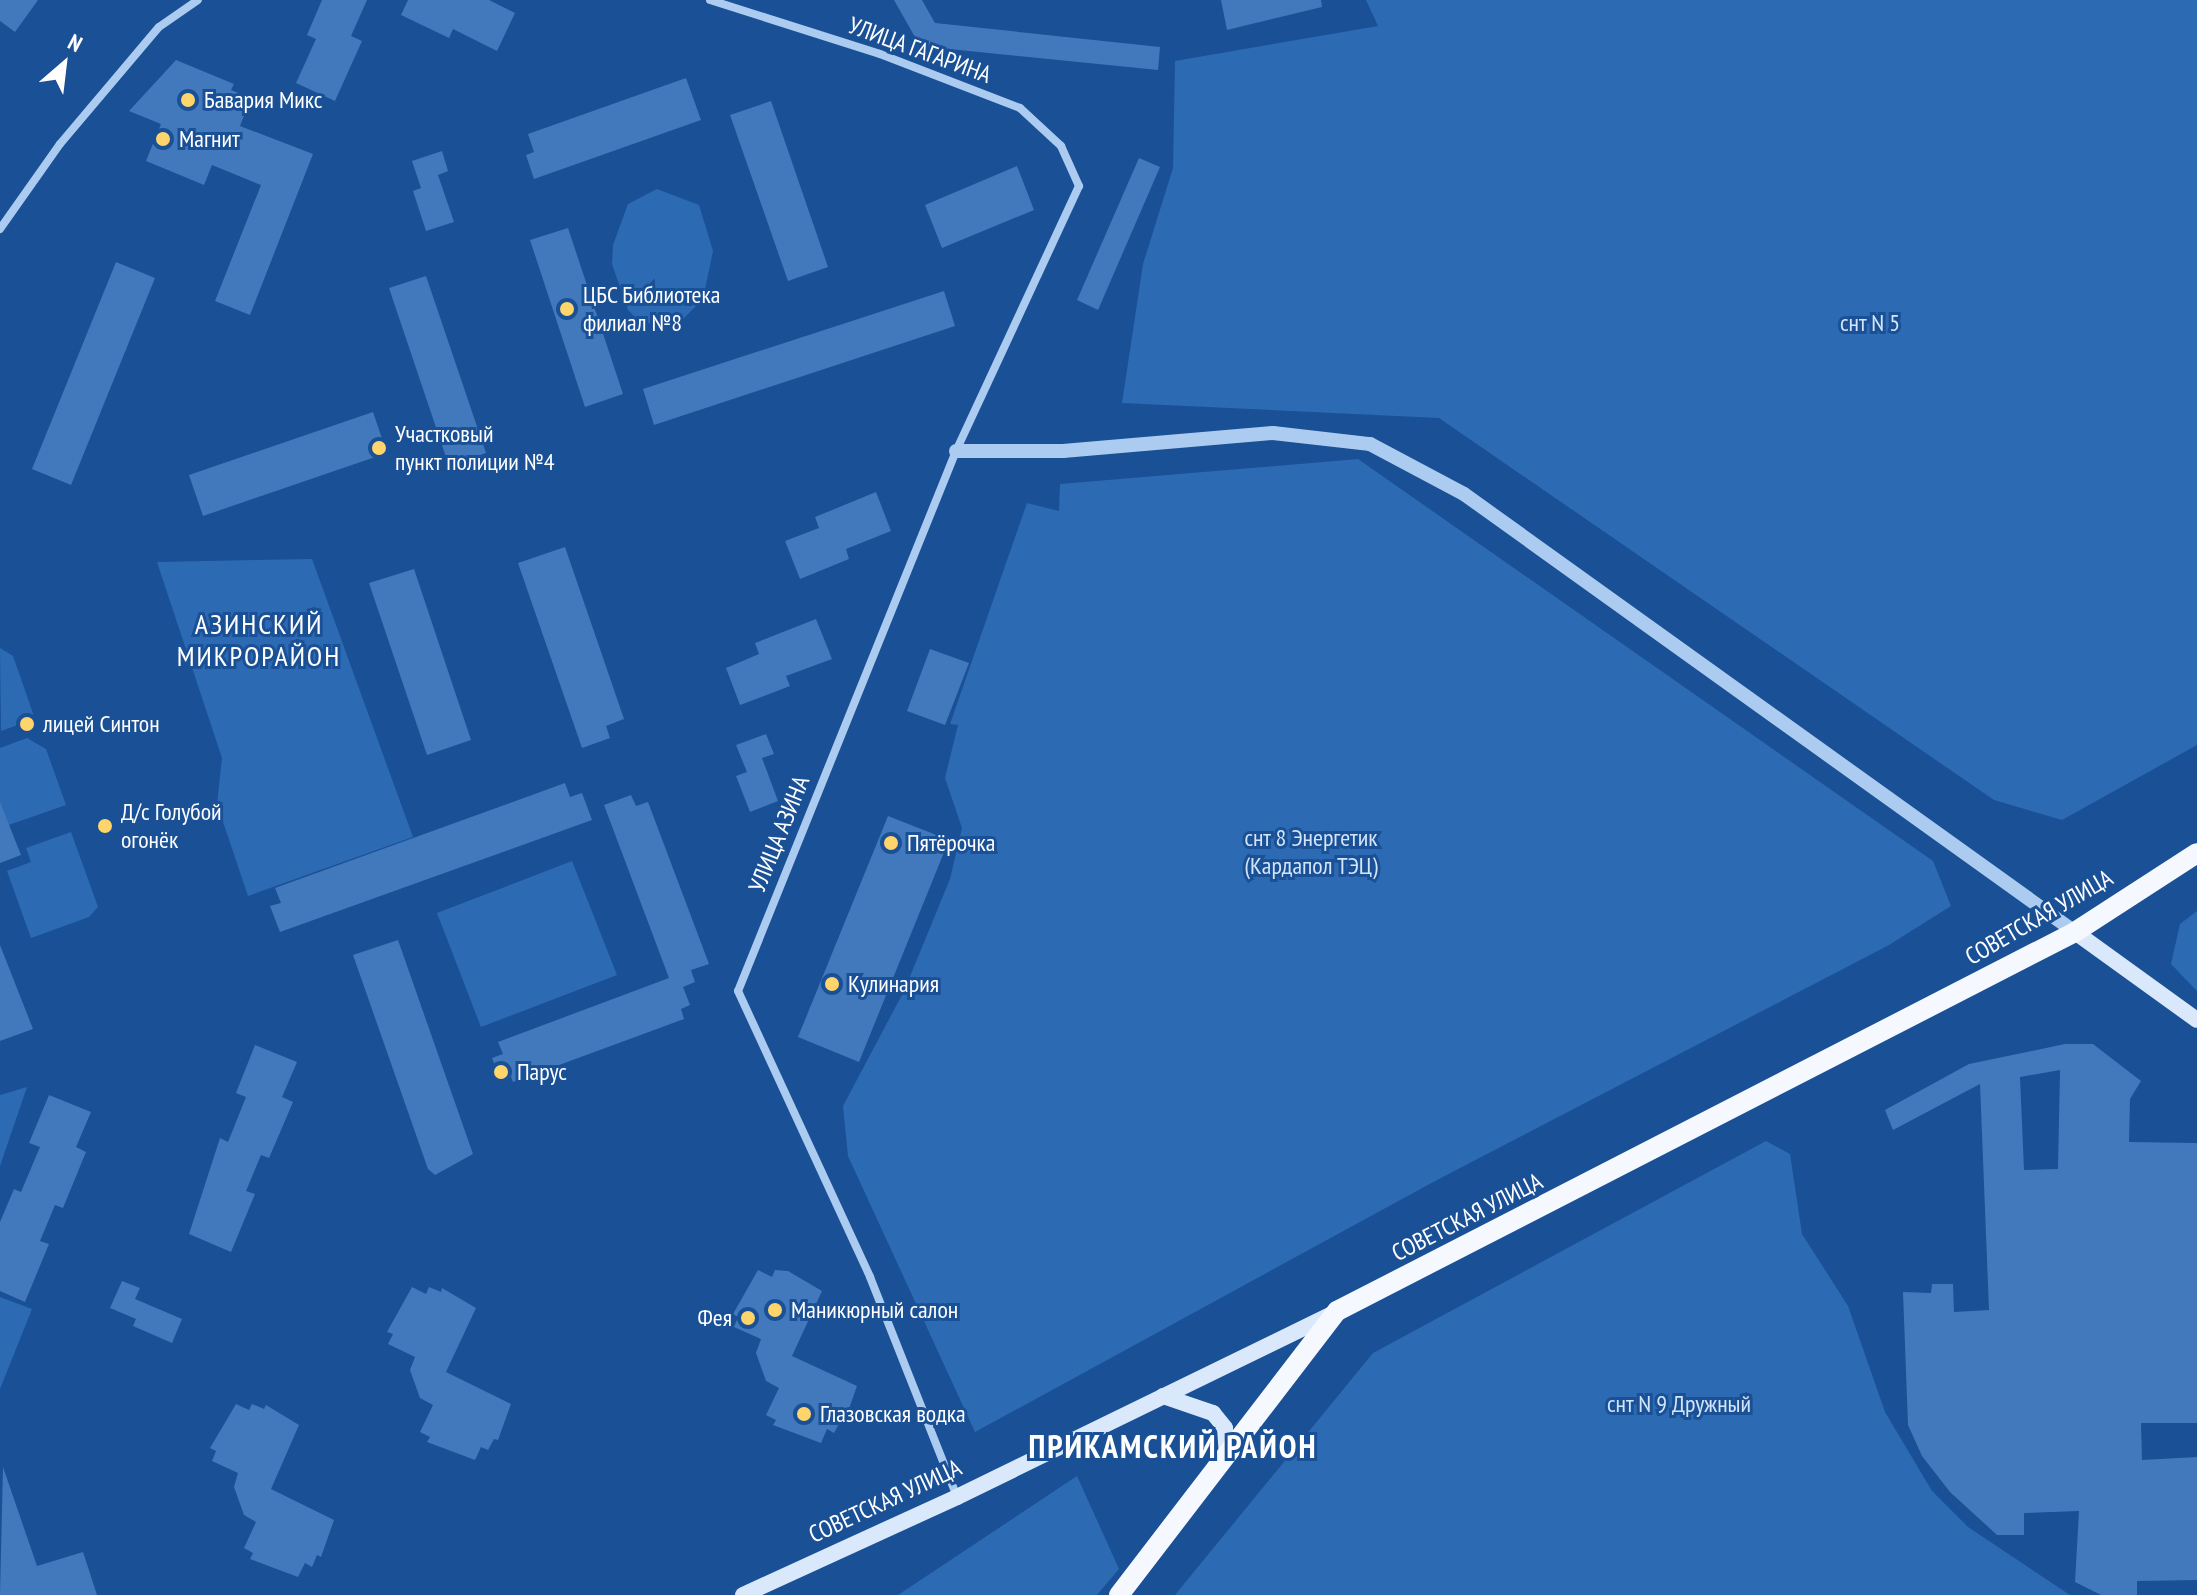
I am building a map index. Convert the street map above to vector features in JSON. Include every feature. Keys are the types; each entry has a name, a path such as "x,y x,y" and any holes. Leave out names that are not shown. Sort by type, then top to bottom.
{"main road":[{"name":"СОВЕТСКАЯ УЛИЦА","path":"743,1595 957,1497 1337,1311 2075,932 2197,853"},
{"path":"2075,932 2197,1020"},
{"path":"1119,1595 1337,1311"},
{"path":"1163,1396 1213,1413 1225,1428 1227,1454"}],"street":[{"path":"0,229 60,144 159,27 198,0"},
{"name":"УЛИЦА ГАГАРИНА","path":"710,0 880,54 1020,108 1061,146 1079,186"},
{"name":"УЛИЦА АЗИНА","path":"957,1497 870,1277 738,991 956,451 1079,186"},
{"path":"956,451 1063,451 1273,433 1370,444 1464,494 2075,932"}],"green space":[{"name":"снт N 5","path":"1366,0 2197,0 2197,745 2062,820 1994,800 1439,418 1122,403 1143,264 1173,168 1175,61 1378,26"},
{"path":"657,189 699,205 713,251 703,299 678,324 662,327 638,320 628,310 612,264 613,245 628,204"},
{"name":"снт 8 Энергетик (Кардапол ТЭЦ)","path":"1358,459 1933,861 1951,906 1889,945 1437,1180 975,1432 848,1156 843,1106 904,991 950,879 962,828 945,778 958,725 950,724 1027,503 1059,511 1060,484"},
{"path":"312,559 413,837 248,896 217,804 222,758 157,562"},
{"path":"0,648 13,656 35,719 1,731"},
{"path":"27,738 46,749 66,805 0,828 0,748"},
{"path":"71,832 98,907 89,917 31,938 7,871 31,862 26,848"},
{"path":"572,861 617,975 481,1027 437,913"},
{"path":"2197,911 2197,991 2171,964 2180,924"},
{"path":"27,1087 0,1166 0,1095"},
{"name":"снт N 9 Дружный","path":"1766,1141 1790,1154 1802,1234 1848,1306 1885,1412 1932,1491 1968,1527 2070,1595 1175,1595 1373,1353"},
{"path":"0,1297 32,1309 0,1389"},
{"path":"1077,1476 1119,1569 1097,1595 898,1595"}],"building":[{"path":"0,0 38,0 15,32 0,21"},
{"path":"322,0 367,0 351,36 362,41 335,101 296,83 316,39 307,35"},
{"path":"408,0 489,0 515,13 497,51 453,29 449,38 401,15"},
{"path":"894,0 922,0 935,23 1160,47 1158,70 920,46"},
{"path":"1221,0 1321,0 1322,7 1227,30"},
{"path":"176,60 234,84 231,90 251,98 240,126 313,154 250,315 215,301 261,185 212,165 204,185 146,161 161,124 129,111"},
{"path":"686,78 701,120 534,179 526,155 534,152 528,134"},
{"path":"771,101 828,267 788,281 730,115"},
{"path":"442,151 448,171 438,175 454,222 426,231 413,191 421,188 412,161"},
{"path":"1139,158 1160,167 1098,310 1077,300"},
{"path":"1017,166 1034,210 942,248 925,205"},
{"path":"568,228 623,394 585,407 530,240"},
{"path":"116,262 155,278 71,485 32,469"},
{"path":"426,276 486,453 449,466 389,288"},
{"path":"944,291 955,326 654,425 643,389"},
{"path":"373,412 387,453 203,516 189,475"},
{"path":"876,492 891,531 846,549 849,559 800,579 785,541 819,528 815,517"},
{"path":"565,547 624,719 606,726 610,738 582,748 518,563"},
{"path":"414,569 471,740 427,755 369,583"},
{"path":"816,619 832,659 786,676 790,686 740,705 726,668 759,654 755,643"},
{"path":"930,649 969,663 945,725 907,711"},
{"path":"766,734 774,754 762,758 778,801 750,812 736,776 747,772 736,745"},
{"path":"565,783 570,797 582,793 592,820 280,932 270,906 281,903 275,888"},
{"path":"631,795 636,806 648,802 709,964 691,970 695,982 683,987 690,1005 681,1009 684,1019 513,1082 511,1077 501,1081 492,1058 503,1054 498,1042 669,978 604,805"},
{"path":"0,802 21,855 0,863"},
{"path":"888,816 949,840 859,1062 798,1037"},
{"path":"398,940 473,1154 435,1175 428,1169 353,955"},
{"path":"0,945 33,1029 0,1041"},
{"path":"2065,1044 2093,1044 2141,1081 2130,1099 2129,1142 2197,1143 2197,1423 2141,1423 2142,1460 2197,1457 2197,1580 2137,1581 2137,1595 2101,1595 2075,1582 2079,1511 2024,1513 2024,1535 1997,1535 1950,1492 1922,1456 1908,1425 1903,1292 1931,1293 1932,1284 1953,1284 1954,1312 1989,1310 1980,1084 1893,1130 1885,1110 1969,1064","holes":["2060,1070 2058,1169 2024,1170 2020,1077"]},
{"path":"255,1045 297,1062 282,1097 293,1102 269,1158 261,1155 246,1191 255,1194 231,1252 189,1234 220,1138 228,1142 246,1097 236,1093"},
{"path":"49,1095 91,1112 76,1147 86,1152 63,1208 55,1205 40,1241 49,1244 25,1302 0,1291 0,1222 14,1189 21,1192 40,1147 29,1143"},
{"path":"758,1270 772,1277 775,1270 788,1271 822,1291 792,1356 857,1386 844,1423 840,1422 834,1433 827,1429 821,1443 773,1425 776,1420 766,1415 779,1388 766,1381 756,1353 761,1339 734,1327 738,1317 733,1314"},
{"path":"122,1281 140,1288 135,1299 182,1319 172,1343 133,1326 136,1319 110,1308"},
{"path":"412,1287 426,1294 429,1287 441,1292 442,1288 476,1308 446,1372 511,1404 498,1440 494,1439 488,1450 481,1447 475,1460 427,1442 430,1437 420,1432 433,1405 420,1398 410,1370 415,1357 388,1344 393,1334 387,1332"},
{"path":"236,1404 249,1410 252,1404 264,1409 266,1405 299,1425 271,1489 334,1520 321,1557 317,1555 312,1567 305,1563 298,1577 250,1559 253,1553 244,1548 256,1522 244,1515 234,1487 238,1473 212,1461 216,1451 210,1448"},
{"path":"3,1467 37,1566 83,1552 97,1595 0,1595"}],"place":[{"name":"Бавария Микс","path":"188,100"},
{"name":"Магнит","path":"163,139"},
{"name":"ЦБС Библиотека филиал №8","path":"567,309"},
{"name":"Участковый пункт полиции №4","path":"379,448"},
{"name":"лицей Синтон","path":"27,724"},
{"name":"Д/с Голубой огонёк","path":"105,826"},
{"name":"Пятёрочка","path":"891,843"},
{"name":"Кулинария","path":"832,984"},
{"name":"Парус","path":"501,1072"},
{"name":"Маникюрный салон","path":"775,1310"},
{"name":"Фея","path":"748,1318"},
{"name":"Глазовская водка","path":"804,1414"}],"district":[{"name":"АЗИНСКИЙ МИКРОРАЙОН","path":"259,640"},
{"name":"ПРИКАМСКИЙ РАЙОН","path":"1173,1446"}]}
